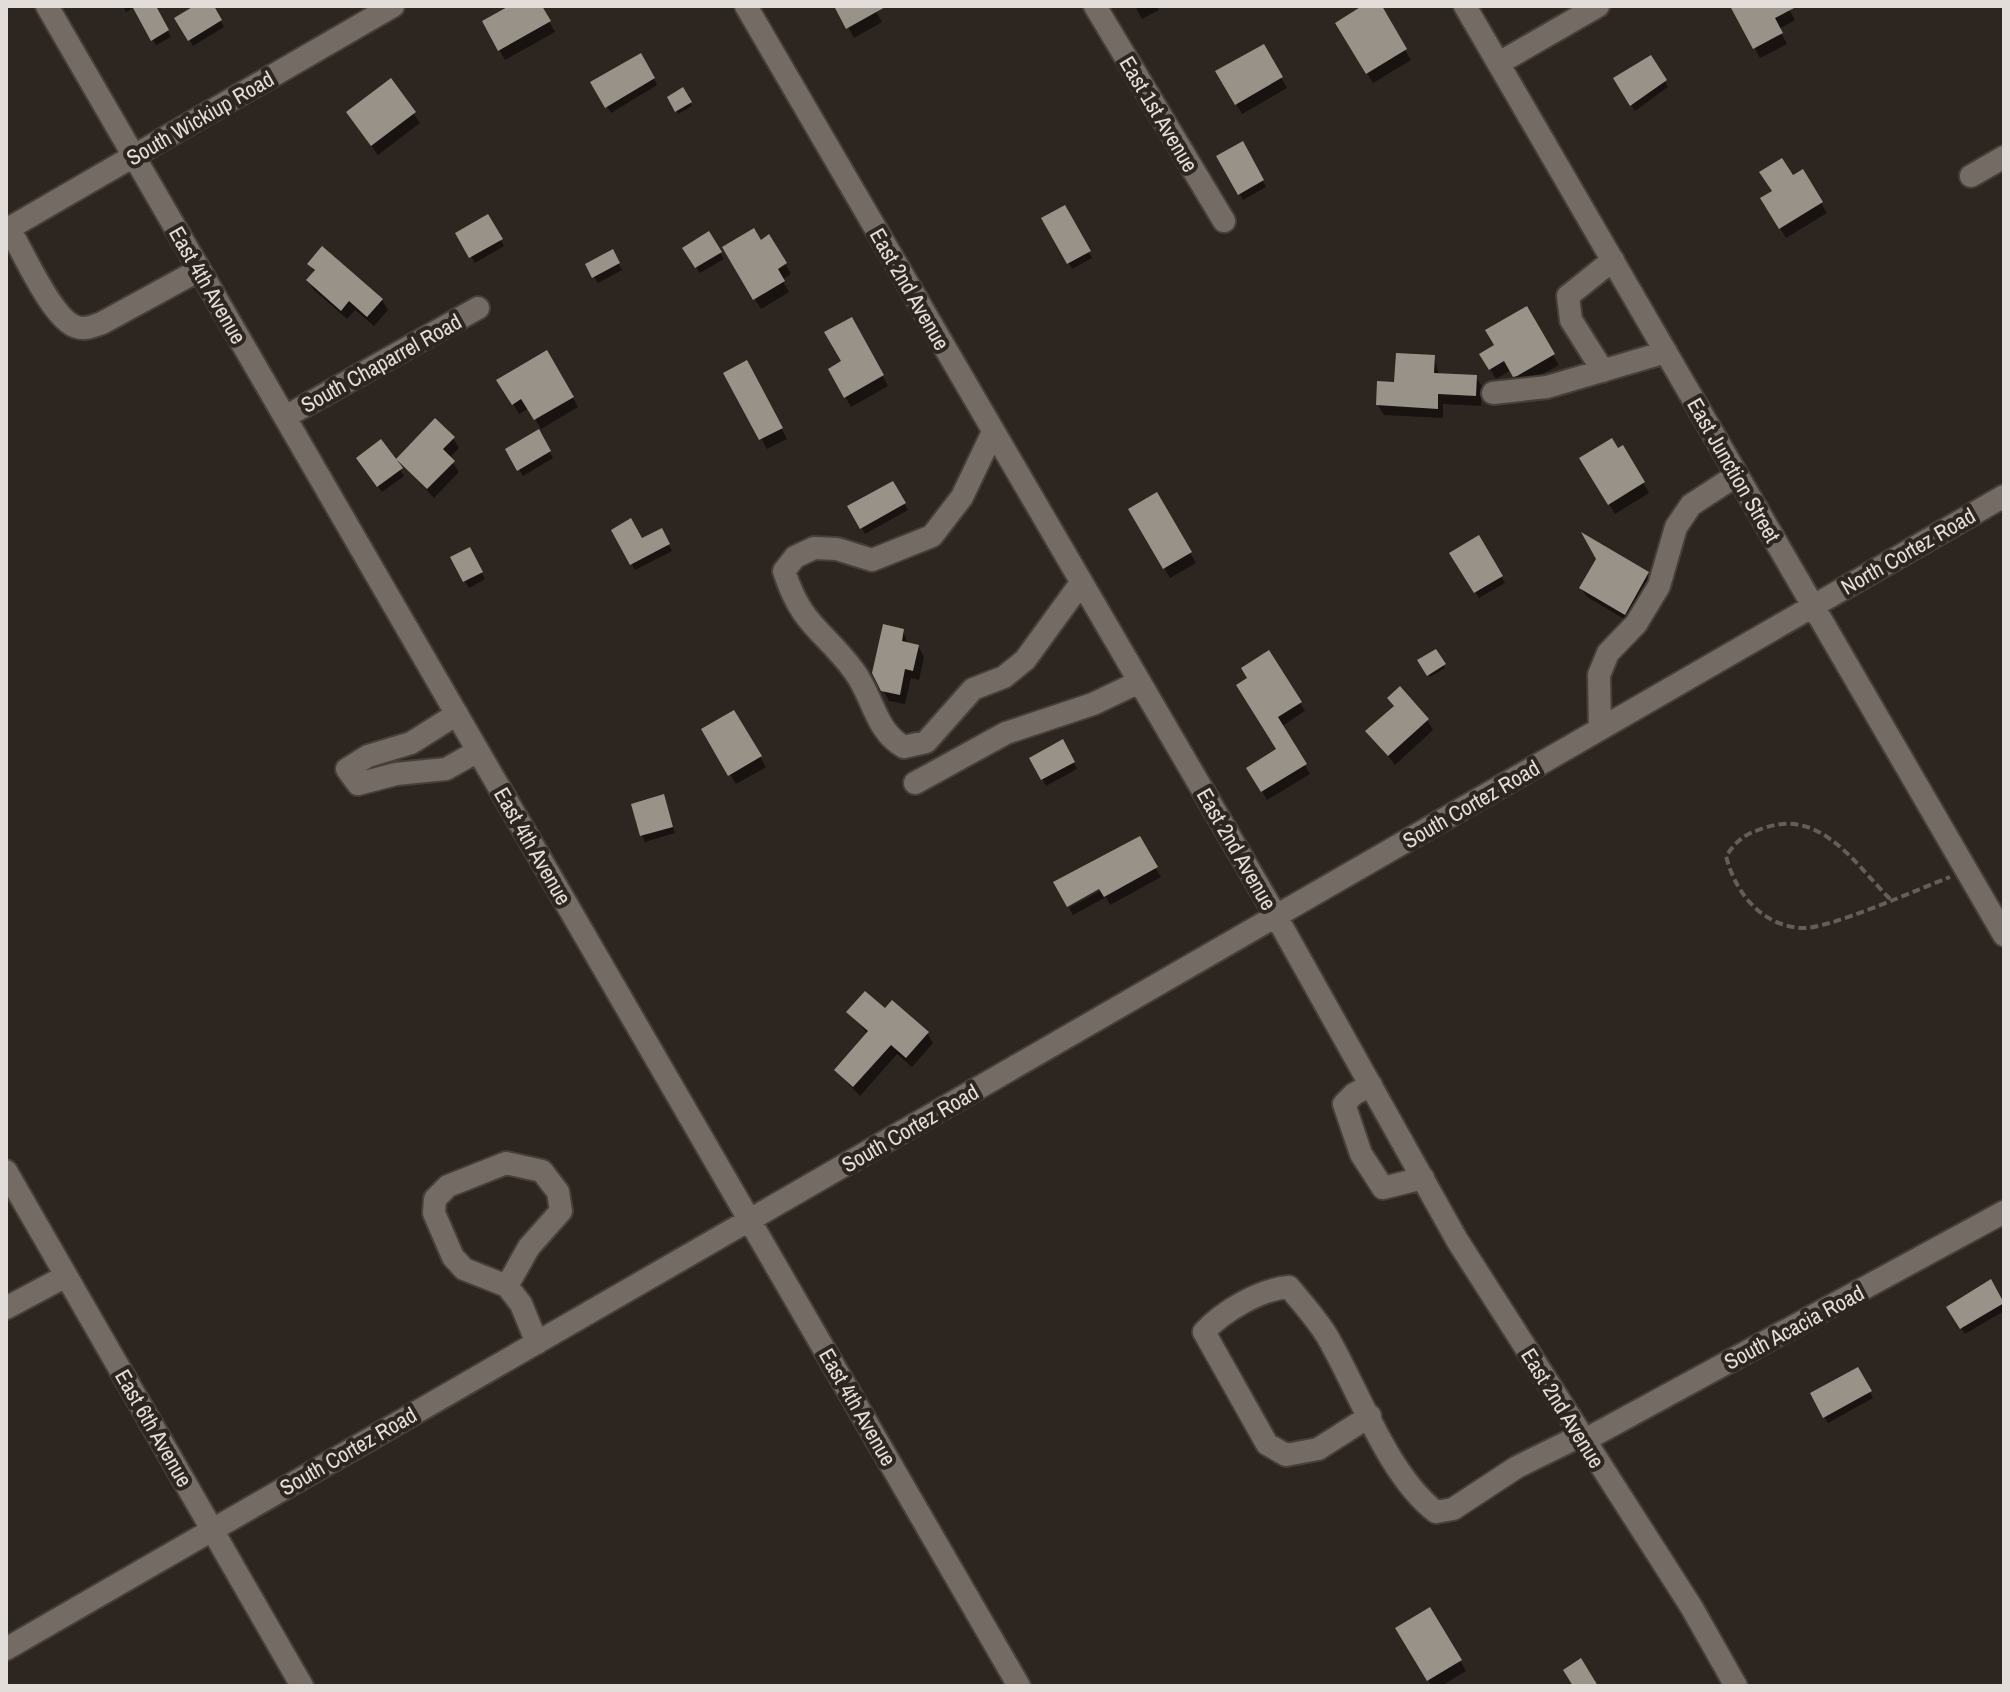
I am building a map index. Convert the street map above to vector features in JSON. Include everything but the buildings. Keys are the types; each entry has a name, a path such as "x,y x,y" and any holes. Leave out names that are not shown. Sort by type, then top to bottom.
{"street":[{"name":"East 4th Avenue","path":"47,6 1019,1686"},
{"name":"South Wickiup Road","path":"8,229 393,6"},
{"name":"East 2nd Avenue","path":"746,6 1276,916 1423,1178 1582,1438 1692,1608 1736,1686"},
{"name":"East 1st Avenue","path":"1095,6 1224,221"},
{"name":"East Junction Street","path":"1465,6 2004,935"},
{"path":"1499,63 1598,6"},
{"path":"1971,176 2004,157"},
{"path":"8,229 59,316 74,327 88,328 102,323 199,270"},
{"path":"1603,371 1571,320 1568,296 1613,260"},
{"name":"South Chaparrel Road","path":"285,417 478,308"},
{"path":"1493,393 1547,387 1666,352"},
{"path":"993,432 962,497 932,536 872,560 837,549 814,548 795,557 784,571 802,615 856,673 891,740 904,747 926,742 973,689 1004,677 1025,660 1081,583"},
{"path":"1600,729 1599,675 1608,653 1636,624 1659,586 1676,527 1691,505 1737,475"},
{"name":"North Cortez Road","path":"1813,606 2004,496"},
{"name":"South Cortez Road","path":"6,1649 1813,606"},
{"path":"915,783 1006,733 1093,704 1139,682"},
{"path":"457,714 411,743 368,756 347,769 358,784 396,774 446,769 478,751"},
{"path":"1371,1085 1344,1104 1361,1154 1383,1188 1423,1178"},
{"path":"507,1286 529,1247 561,1211 558,1192 542,1171 506,1163 448,1186 435,1199 434,1213 453,1257 464,1269 507,1286 521,1304 537,1343"},
{"name":"East 6th Avenue","path":"6,1171 302,1686"},
{"name":"South Acacia Road","path":"1370,1416 1422,1501 1436,1512 1453,1509 1517,1467 1582,1438 2004,1212"},
{"path":"6,1308 66,1276"},
{"path":"1289,1287 1325,1333 1370,1416 1318,1449 1286,1455 1267,1444 1204,1332 1213,1322 1272,1288 1289,1287"}],"path":[{"path":"1890,899 1824,832 1799,822 1772,825 1740,836 1726,856 1732,880 1748,903 1767,918 1802,928 1890,899 1967,871"}]}
